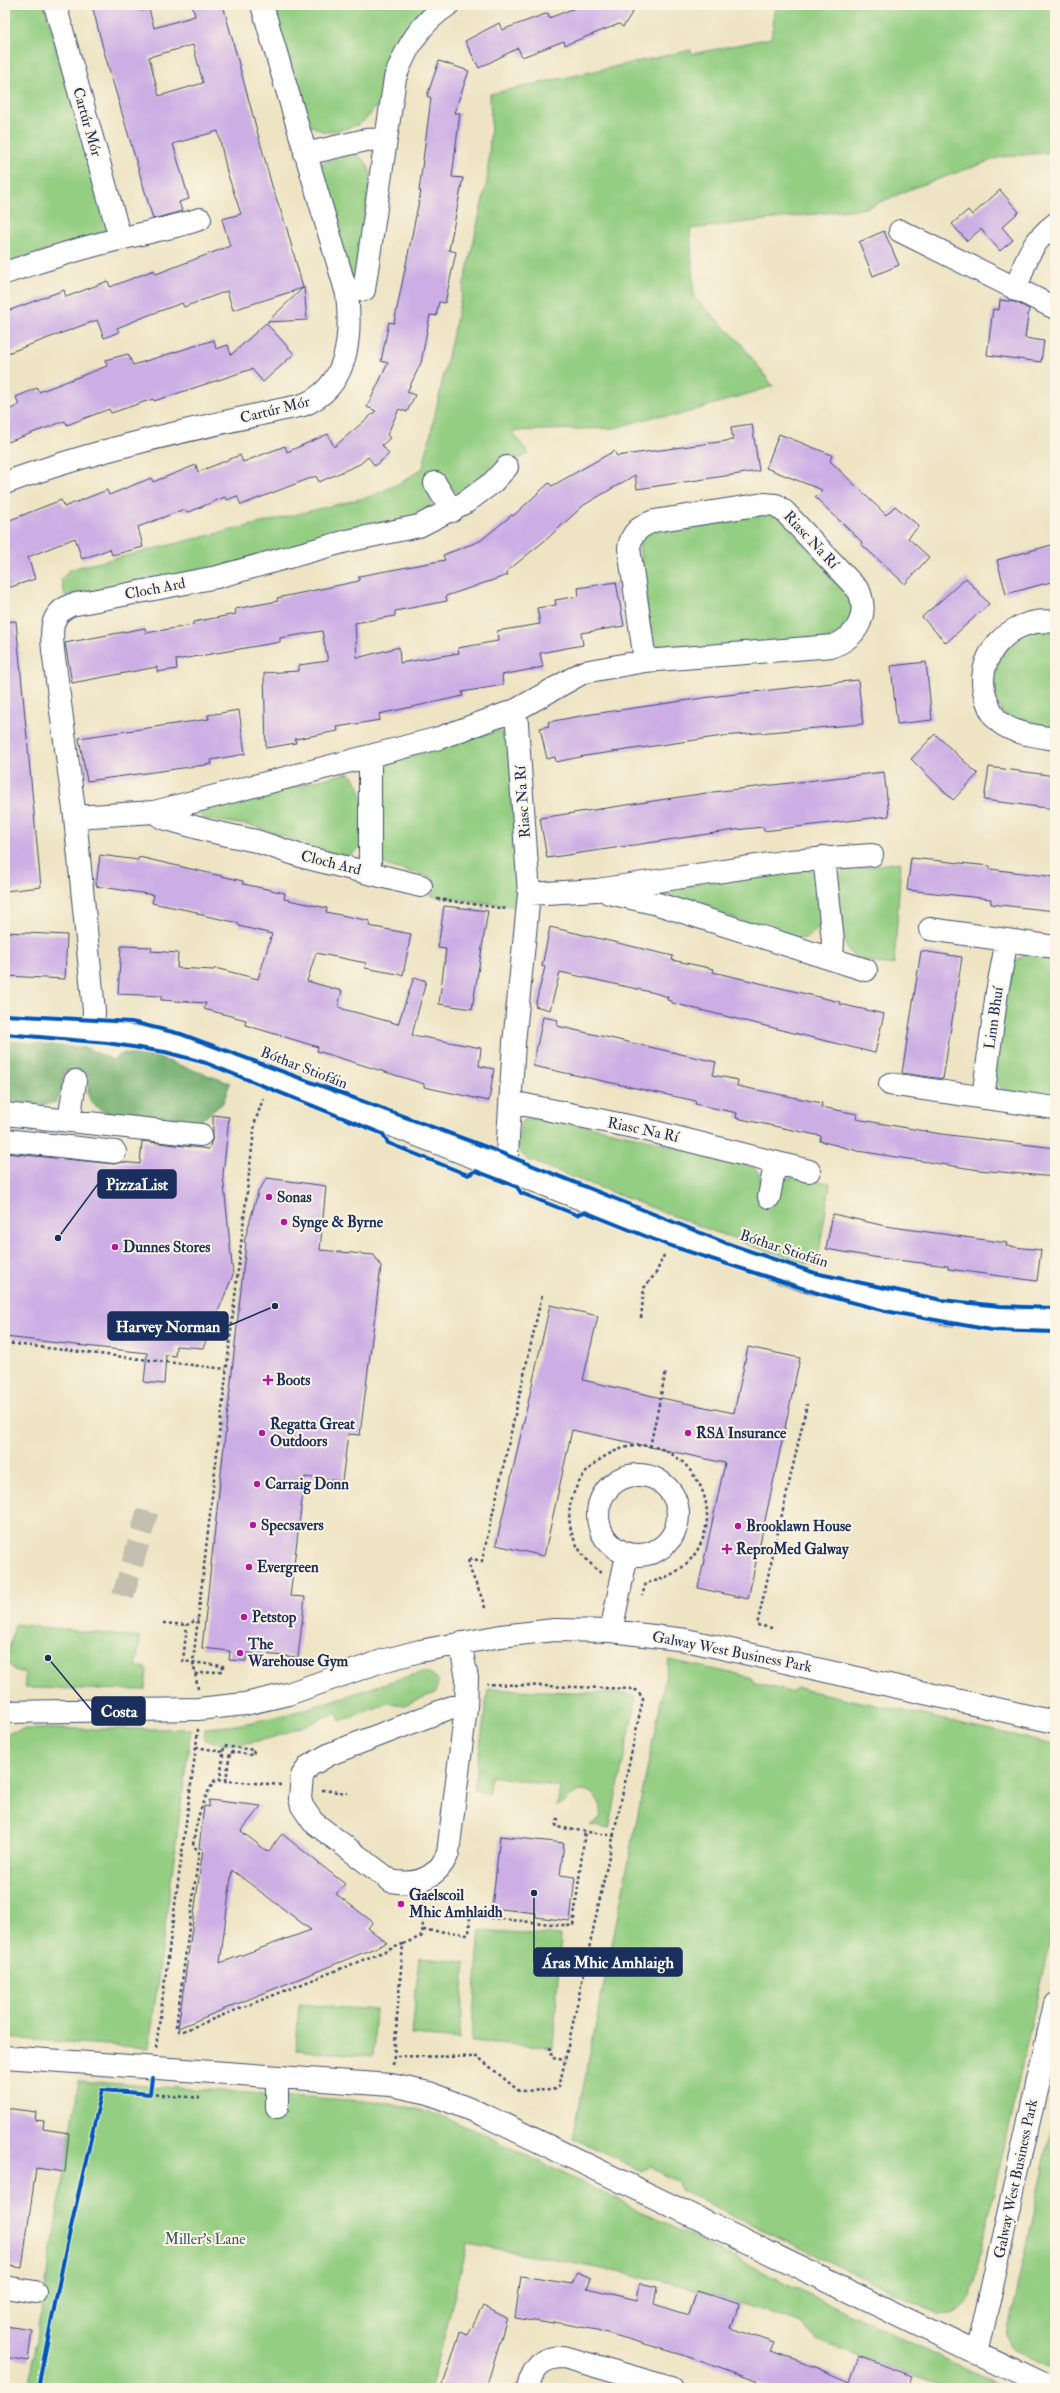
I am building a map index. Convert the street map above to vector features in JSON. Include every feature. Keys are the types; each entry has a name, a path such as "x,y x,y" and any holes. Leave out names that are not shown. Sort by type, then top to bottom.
{"street":[{"name":"Cartúr Mór","path":"55,5 120,238"},
{"name":"Cartúr Mór","path":"5,483 83,457 146,440 303,405 324,394 336,380 343,362 347,338 348,308 340,268 262,5"},
{"path":"364,290 393,85 402,58 417,32 430,18 448,5"},
{"path":"305,154 366,140 385,139"},
{"path":"5,273 63,254 120,238 150,234 200,219"},
{"path":"1016,290 1028,253 1045,232 1055,224"},
{"path":"900,231 1016,290 1055,308"},
{"name":"Cloch Ard","path":"93,1031 94,1011 75,817 52,642 51,626 58,613 71,605 217,577 347,541 419,526 452,511 478,495 507,467"},
{"path":"435,483 452,511"},
{"name":"Riasc Na Rí","path":"427,742 462,732 516,710 584,672 646,661 833,646 849,639 858,628 863,610 861,597 859,591 791,517 776,505 764,504 654,521 643,526 634,533 629,548 646,661"},
{"path":"1055,622 1040,621 1032,623 1002,639 988,656 983,680 990,708 1002,724 1027,734 1055,739"},
{"name":"Riasc Na Rí","path":"506,1169 510,1102 529,894 516,710"},
{"name":"Cloch Ard","path":"75,817 154,812 427,742"},
{"name":"Cloch Ard","path":"370,757 370,873"},
{"name":"Cloch Ard","path":"154,812 163,818 209,831 256,841 304,857 370,873 426,892"},
{"path":"529,894 597,890 788,861 872,855"},
{"path":"824,858 833,941 832,959"},
{"path":"597,890 658,904 866,970"},
{"path":"930,929 1055,947"},
{"name":"Linn Bhuí","path":"983,1098 997,992 1007,940"},
{"name":"Bóthar Stiofáin","path":"5,1025 93,1031 172,1044 206,1053 664,1231 806,1281 948,1314 1013,1320 1055,1321"},
{"path":"69,1121 75,1081"},
{"path":"890,1084 1055,1108"},
{"name":"Riasc Na Rí","path":"510,1102 674,1137 775,1164 809,1171"},
{"path":"5,1114 201,1135"},
{"path":"5,1140 115,1152"},
{"path":"769,1197 775,1164"},
{"path":"612,1631 627,1554"},
{"name":"Galway West Business Park","path":"5,1712 191,1709 245,1704 288,1694 382,1661 460,1643 532,1632 612,1631 686,1640 1055,1722"},
{"path":"460,1643 467,1678 466,1708 448,1853 445,1861 431,1876 418,1882 404,1884 390,1881 313,1822 302,1806 300,1787 302,1776 308,1766 330,1754 452,1707 466,1708"},
{"name":"Galway West Business Park","path":"977,2354 1046,2081 1055,2004"},
{"path":"5,2058 391,2085 429,2093 454,2101 1049,2388"},
{"path":"276,2107 277,2078"},
{"path":"5,2287 35,2292"},
{"path":"528,2388 535,2368 541,2362 552,2357 564,2357 671,2388"}],"path":[{"path":"426,892 508,909"},
{"path":"198,1691 193,1662 255,1122 263,1099"},
{"path":"642,1318 644,1288 656,1273 665,1251 664,1231"},
{"path":"485,1608 483,1597 469,1567 468,1558 482,1560 542,1295"},
{"path":"5,1343 226,1369"},
{"path":"650,1447 666,1370"},
{"path":"772,1628 757,1625 807,1404"},
{"path":"603,1574 583,1555 575,1542 571,1528 572,1499 585,1472 607,1454 635,1446 650,1447 673,1456 691,1472 703,1493 707,1517 702,1541 689,1561 670,1576 646,1583 639,1604"},
{"path":"163,1623 187,1625 198,1619"},
{"path":"187,1625 183,1661 223,1666 222,1671 194,1674"},
{"path":"394,2056 478,2057 520,2091 524,2092 559,2087 615,1836 642,1706 641,1694 634,1690 484,1684"},
{"path":"155,2053 198,1725"},
{"path":"220,1781 224,1746 254,1750 253,1755 230,1752 226,1781"},
{"path":"196,1747 224,1752"},
{"path":"347,1793 300,1787 215,1780 199,1811 193,1846 199,1852 176,2027 179,2031 422,1936 425,1893"},
{"path":"558,1818 556,1828 615,1836"},
{"path":"422,1930 469,1934 470,1916 573,1926 585,1832"},
{"path":"393,2068 403,1944"},
{"path":"550,2047 552,2058 565,2060"},
{"path":"150,2094 151,2088"},
{"path":"143,2093 200,2098"}],"green space":[{"path":"23,5 43,5 45,8 108,227 106,231 5,264 5,11"},
{"path":"272,5 431,5 409,29 395,51 386,76 380,108 374,107 371,114 366,119 354,126 324,132 312,126 306,128"},
{"path":"776,5 1055,5 1055,152 1001,157 916,187 866,208 690,229 694,298 739,341 773,386 676,416 657,416 614,428 511,431 529,454 521,458 499,462 491,467 470,488 463,492 456,492 448,486 438,473 423,482 430,494 431,506 425,514 229,567 65,596 61,579 71,569 372,496 402,482 423,468 487,181 491,125 490,94 691,50 692,54 771,38"},
{"path":"351,154 365,161 371,176 355,281 353,283 318,164"},
{"path":"762,512 777,515 852,597 851,623 829,639 661,651 652,642 639,546 643,535 653,528"},
{"path":"1033,631 1055,631 1055,728 1018,721 1003,713 995,700 993,671 1005,649"},
{"path":"498,731 503,732 508,738 518,849 519,907 431,896 434,878 388,866 382,862 379,850 383,768 386,763"},
{"path":"348,773 355,779 359,787 363,806 363,845 349,856 327,852 254,826 205,819 201,817 200,810"},
{"path":"901,862 894,965 856,958 848,949 844,940 840,918 838,876 846,869"},
{"path":"795,867 811,870 817,875 822,926 807,938 797,939 658,893 660,890"},
{"path":"1029,953 1055,958 1055,1098 1002,1090 995,1078 1001,1016 1016,960"},
{"path":"5,1041 86,1048 113,1060 124,1053 159,1058 230,1083 223,1103 199,1122 107,1113 94,1105 89,1097 88,1073 64,1071 62,1093 56,1102 41,1105 5,1101"},
{"path":"530,1118 558,1121 614,1132 753,1167 759,1173 761,1186 779,1185 786,1179 795,1177 830,1183 817,1267 757,1248 528,1160 517,1149 521,1122"},
{"path":"15,1624 140,1638 136,1666 147,1668 145,1690 25,1688 25,1673 14,1670 7,1660"},
{"path":"669,1660 750,1677 755,1683 791,1692 797,1688 1055,1744 1055,1917 972,2291 967,2302 957,2313 952,2315 940,2315 680,2190 678,2182 650,2167 641,2171 573,2138"},
{"path":"423,1672 431,1674 436,1679 437,1689 435,1693 404,1705 389,1703 340,1721 337,1712 264,1740 230,1744 204,1740 205,1728 233,1725 288,1714"},
{"path":"488,1689 628,1694 635,1697 636,1700 609,1829 590,1825 599,1820 601,1809 597,1799 585,1790 580,1790 562,1804 557,1806 560,1787 491,1776 488,1795 474,1790"},
{"path":"26,1729 191,1729 149,2048 5,2038 5,1737 7,1733"},
{"path":"480,1930 561,1936 553,2048 471,2041"},
{"path":"419,1958 465,1962 459,2039 412,2035"},
{"path":"299,2004 376,2010 373,2056 296,2050"},
{"name":"Miller's Lane","path":"79,2081 390,2103 429,2112 477,2131 771,2276 1006,2388 946,2388 818,2341 802,2323 778,2315 664,2281 468,2243 431,2388 29,2388"},
{"path":"1055,2112 1055,2370 1011,2348 1007,2334"}],"building":[{"path":"92,5 140,5 141,11 149,9 154,28 195,16 192,5 223,5 272,186 287,229 303,288 233,310 227,291 184,307 182,303 149,315 117,328 119,332 104,338 97,320 5,354 5,312 64,290 66,297 108,281 110,287 154,270 156,274 230,246 222,219 241,214 227,172 218,131 173,144 189,199 179,202 182,211 153,219 103,48","holes":["193,45 203,83 159,96 149,57"]},
{"path":"583,5 637,5 623,27 619,24 565,45 564,41 522,57 518,48 479,68 465,41 499,23 502,30 548,13 549,18"},
{"path":"439,61 469,71 454,113 460,113 452,177 463,178 449,250 456,252 445,303 439,302 436,316 430,315 421,363 407,392 415,395 407,412 399,409 387,435 390,438 382,445 389,454 375,466 368,457 360,464 319,482 316,476 241,505 237,496 227,500 225,497 189,512 182,510 138,527 143,547 112,555 110,549 82,559 75,538 28,557 35,579 5,589 5,522 61,500 64,507 107,490 109,495 151,478 153,482 196,465 198,472 240,455 243,462 285,446 287,452 328,434 334,447 376,411 367,407 388,363 381,361 389,322 394,323 421,191 419,191 431,98 427,96"},
{"path":"1000,190 1019,212 1002,227 1013,240 1000,251 981,229 967,241 952,224 968,210 972,215"},
{"path":"884,231 899,265 873,276 859,242"},
{"path":"304,287 307,320 267,322"},
{"path":"1000,300 1015,302 1029,309 1025,338 1044,341 1041,362 987,355 993,309 999,310"},
{"path":"266,323 294,354 263,382 252,369 154,401 153,399 111,413 109,409 67,425 65,421 5,443 5,412 19,405 16,397 37,388 39,392 107,366 105,360 128,354 133,365 214,340 216,349 228,345 231,355"},
{"path":"752,424 759,471 637,489 635,475 584,505 548,538 506,572 508,575 446,596 447,601 395,611 395,616 355,623 357,658 399,647 400,663 459,653 458,648 498,641 497,631 540,624 537,608 556,605 555,600 579,596 578,588 616,582 624,626 581,633 583,645 540,653 543,667 502,675 503,685 462,692 463,696 379,714 380,720 337,727 338,731 295,739 296,743 266,748 264,673 299,671 299,665 328,661 322,631 280,638 280,642 176,660 177,669 157,672 157,667 72,683 65,643 145,628 146,633 193,625 193,622 236,614 235,609 278,601 277,598 359,581 359,576 445,560 443,555 480,541 512,515 513,516 549,483 552,486 614,451 617,456 733,440 731,427"},
{"path":"779,434 832,455 830,461 886,515 895,506 919,526 908,538 929,557 905,584 861,544 862,542 815,497 822,490 766,468"},
{"path":"1055,544 1055,581 1006,594 997,560"},
{"path":"966,578 989,604 946,643 922,617"},
{"path":"16,621 41,887 5,891 5,622"},
{"path":"926,662 932,720 897,724 891,666"},
{"path":"858,680 863,724 723,736 585,756 556,762 555,757 547,759 540,728 549,726 548,722 586,715 710,697"},
{"path":"239,710 245,754 211,760 212,764 87,781 79,738 209,719 208,715"},
{"path":"935,734 978,774 953,800 911,759"},
{"path":"989,767 1055,776 1055,809 984,800"},
{"path":"884,772 889,816 764,831 763,827 735,830 547,858 540,818 713,792"},
{"path":"100,855 138,860 139,857 243,881 243,884 285,893 284,899 327,908 326,912 370,921 369,926 411,934 403,975 365,968 366,963 316,953 307,981 342,991 338,1006 343,1009 398,1024 414,977 426,981 412,1035 481,1048 479,1066 494,1069 489,1101 424,1087 424,1084 317,1051 318,1047 245,1025 246,1020 204,1009 206,1003 161,1000 161,996 118,994 121,946 152,947 151,951 178,953 177,968 214,970 215,968 258,979 272,934 239,926 239,923 197,914 197,912 152,903 154,895 96,886"},
{"path":"911,858 990,866 990,869 1055,877 1055,911 991,904 991,899 907,890"},
{"path":"444,906 488,911 472,1009 439,1004 446,949 438,948"},
{"path":"550,927 673,956 672,960 714,969 713,972 884,1014 875,1053 672,1003 672,1001 667,1000 668,997 655,993 560,972 550,1010 535,1006 545,967 542,966"},
{"path":"5,932 67,935 65,979 5,976"},
{"path":"921,951 962,957 943,1079 902,1073"},
{"path":"543,1017 558,1020 557,1026 716,1062 713,1075 738,1080 737,1086 822,1103 821,1107 857,1114 856,1119 941,1134 1055,1148 1055,1177 979,1170 858,1151 820,1141 821,1136 736,1118 737,1113 695,1104 696,1101 533,1066"},
{"name":"Dunnes Stores","path":"213,1115 229,1117 223,1175 233,1275 203,1348 176,1346 175,1356 166,1355 164,1384 144,1382 147,1353 5,1337 5,1153 114,1164 122,1162 140,1164 142,1141 209,1149 213,1137"},
{"path":"267,1178 326,1186 320,1250 374,1255 381,1266 360,1435 348,1434 342,1481 305,1477 290,1596 305,1597 298,1657 247,1653 246,1661 229,1660 230,1651 202,1648 246,1243 244,1242 258,1192"},
{"path":"833,1214 885,1226 1007,1243 1006,1246 1041,1250 1037,1281 948,1269 948,1266 879,1258 826,1249"},
{"path":"550,1305 598,1316 583,1380 666,1399 734,1413 748,1347 800,1358 748,1599 698,1588 725,1463 572,1430 544,1556 496,1545"},
{"path":"209,1800 261,1806 241,1831 268,1852 282,1834 345,1884 336,1894 373,1922 368,1928 387,1943 178,2028 203,1849 199,1848 204,1806 209,1807","holes":["232,1870 311,1930 220,1963"]},
{"path":"500,1836 564,1843 560,1875 575,1877 570,1921 536,1917 536,1913 492,1908"},
{"path":"5,2108 36,2112 35,2120 44,2121 43,2129 69,2133 65,2172 36,2168 22,2268 5,2265"},
{"path":"577,2272 591,2278 587,2288 637,2300 640,2283 657,2287 654,2304 689,2315 697,2291 739,2304 731,2328 774,2343 770,2352 818,2368 850,2382 859,2356 912,2376 907,2388 775,2388 683,2355 597,2330 554,2322 554,2324 515,2318 521,2276 572,2284"},
{"path":"483,2306 507,2318 486,2388 442,2388 460,2332 467,2335"},
{"path":"5,2326 32,2330 28,2361 5,2357"}],"tunnel":[{"path":"123,1596 148,1510"}],"cycle path":[{"path":"5,1015 132,1022 181,1034 489,1148 726,1243 815,1273 942,1300 1000,1306 1055,1308"},
{"path":"5,1034 107,1043 165,1052 206,1063 383,1134 388,1143 468,1175 476,1171 517,1187 521,1193 577,1215 585,1212 665,1244 820,1294 885,1311 991,1330 1055,1332"},
{"path":"38,2388 66,2249 102,2090 150,2094 152,2078"}],"place":[{"name":"Sonas","path":"269,1197"},
{"name":"Synge & Byrne","path":"284,1222"},
{"name":"PizzaList","path":"58,1238"},
{"name":"Dunnes Stores","path":"115,1247"},
{"name":"Harvey Norman","path":"275,1306"},
{"name":"Boots","path":"268,1380"},
{"name":"Regatta Great Outdoors","path":"262,1433"},
{"name":"RSA Insurance","path":"688,1433"},
{"name":"Carraig Donn","path":"257,1484"},
{"name":"Specsavers","path":"253,1525"},
{"name":"Brooklawn House","path":"738,1526"},
{"name":"ReproMed Galway","path":"727,1549"},
{"name":"Evergreen","path":"249,1567"},
{"name":"Petstop","path":"244,1617"},
{"name":"The Warehouse Gym","path":"240,1653"},
{"name":"Costa","path":"48,1658"},
{"name":"Áras Mhic Amhlaigh","path":"534,1893"},
{"name":"Gaelscoil Mhic Amhlaidh","path":"401,1904"}]}
